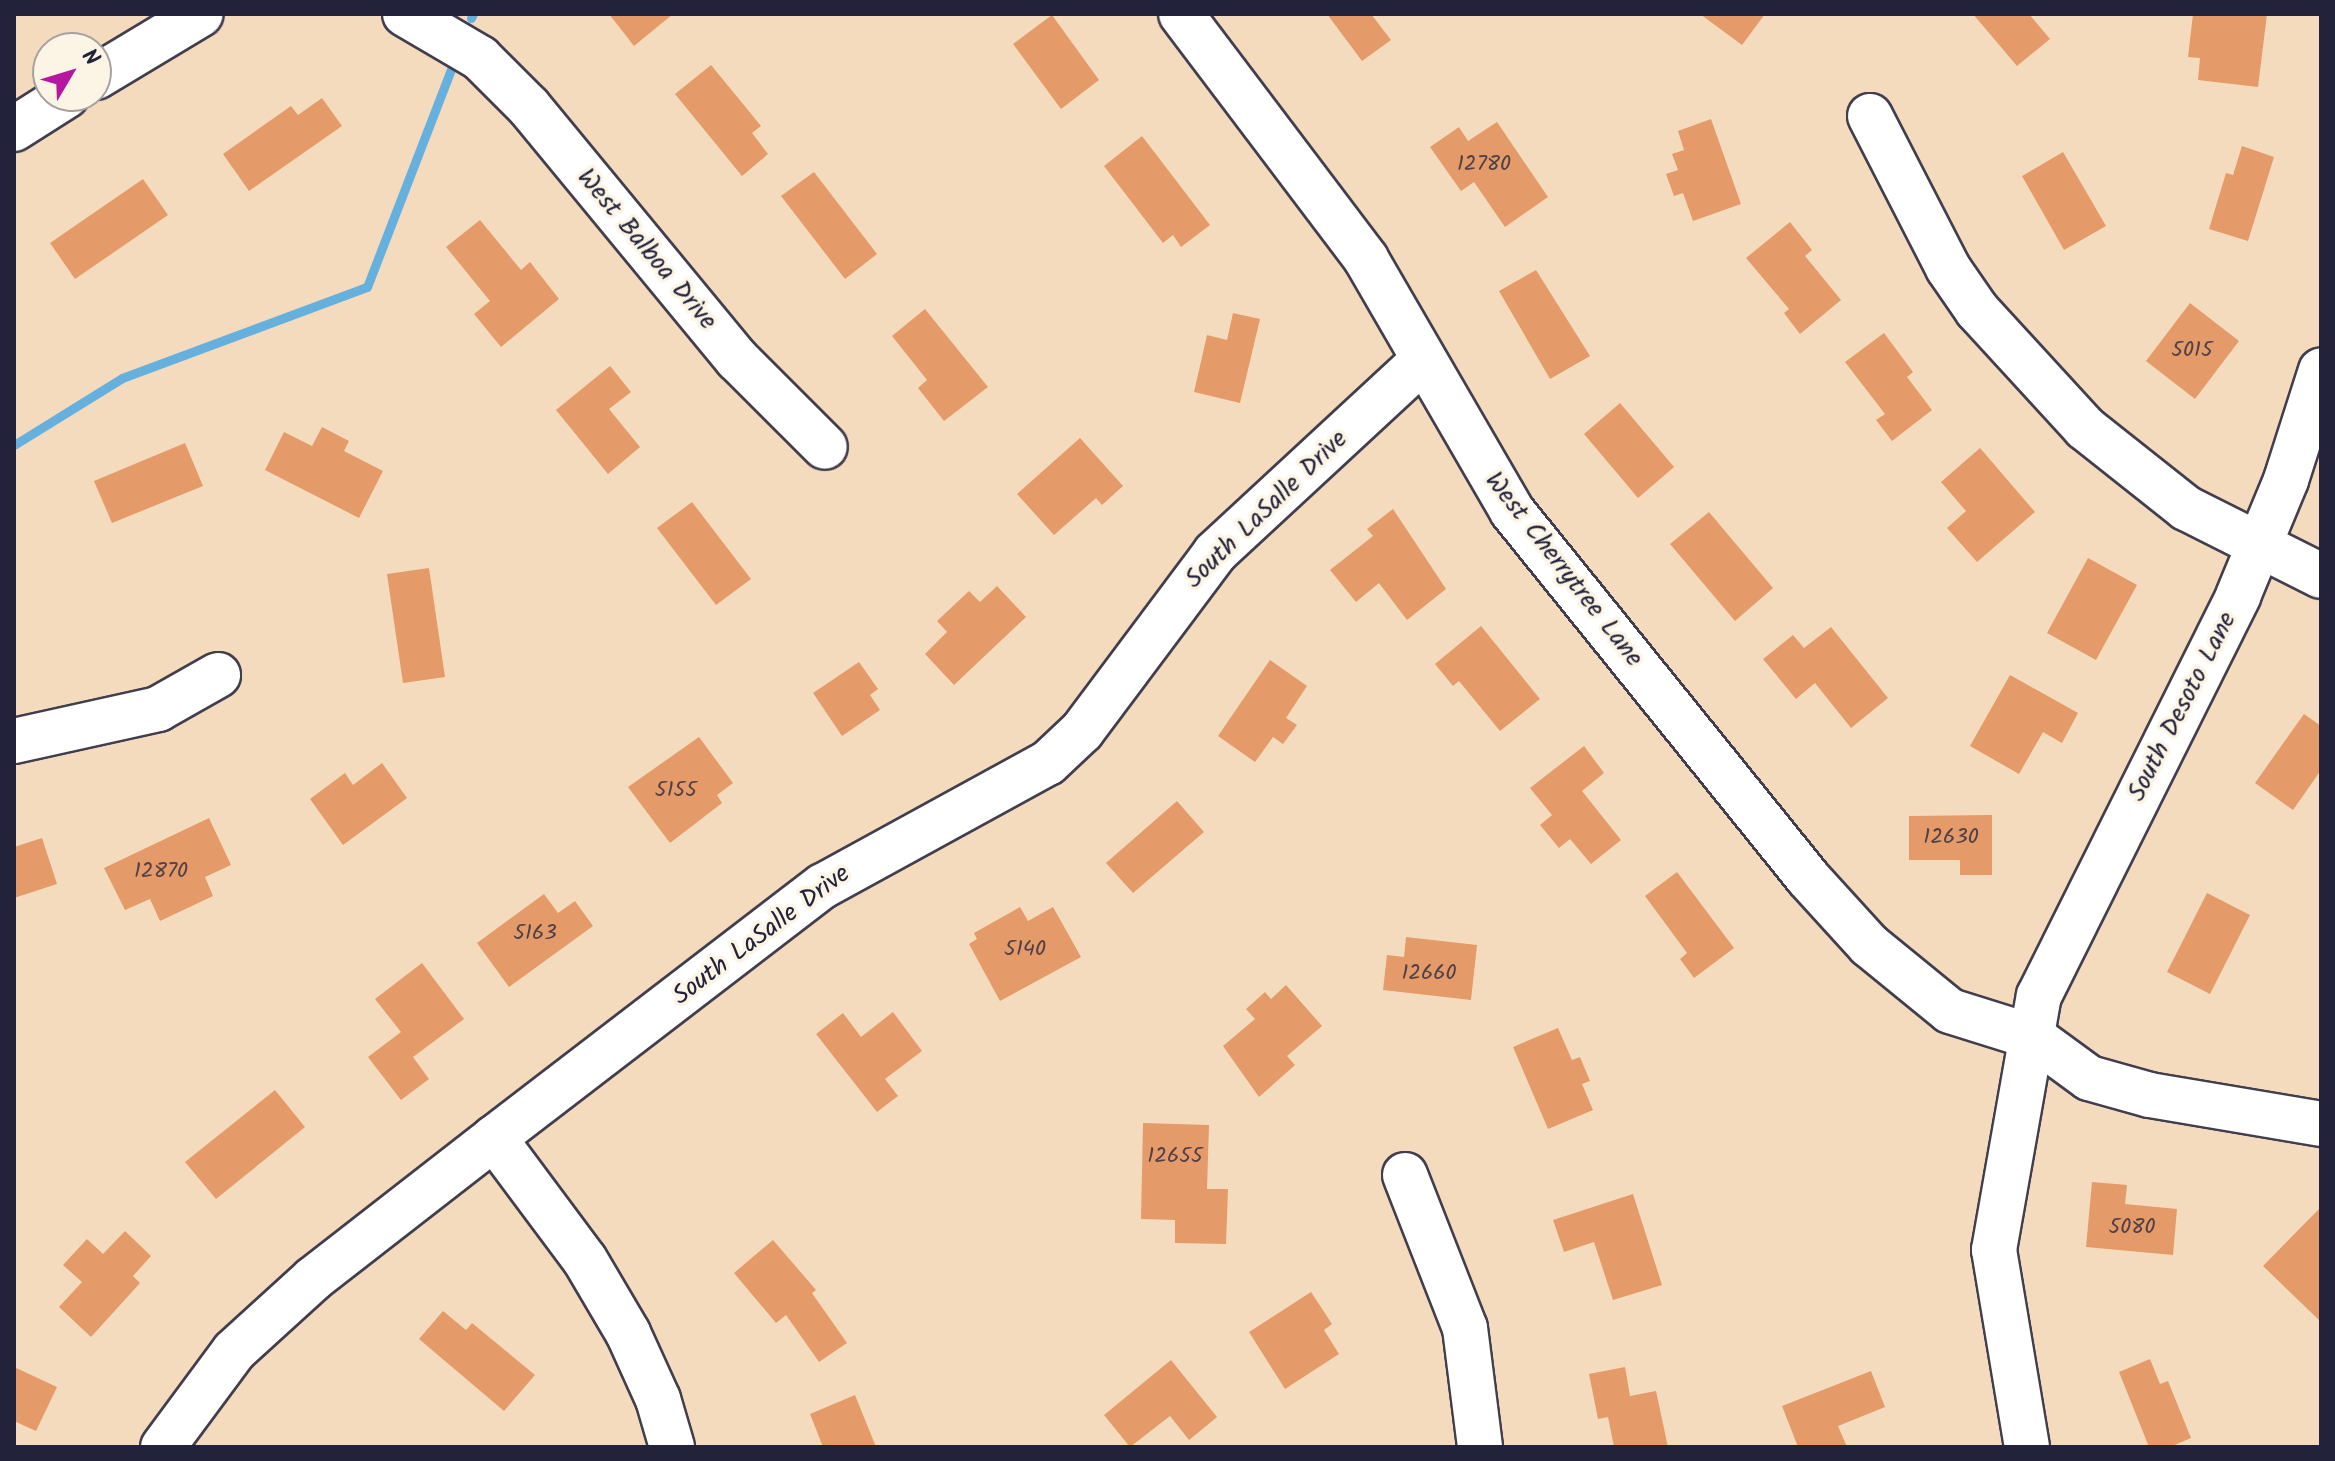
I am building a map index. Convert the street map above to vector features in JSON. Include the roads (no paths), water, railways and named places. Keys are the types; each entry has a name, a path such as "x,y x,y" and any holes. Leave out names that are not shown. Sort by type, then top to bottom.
{"street":[{"path":"112,67 201,14"},
{"name":"West Balboa Drive","path":"405,14 470,50 529,107 737,359 825,447"},
{"name":"West Cherrytree Lane","path":"1181,14 1336,215 1512,511 1808,878 1869,945 1950,1011 2033,1037 2089,1078 2150,1095 2321,1124"},
{"path":"14,129 41,112"},
{"path":"1870,116 1948,268 2018,359 2117,456 2186,508 2321,576"},
{"name":"South LaSalle Drive","path":"163,1447 234,1351 313,1279 494,1138 823,886 1048,763 1082,731 1215,553 1422,361"},
{"name":"South Desoto Lane","path":"2027,1447 1994,1250 2039,996 2208,660 2259,545 2321,370"},
{"path":"14,741 158,709 218,675"},
{"path":"494,1138 585,1260 628,1333 658,1399 672,1447"},
{"path":"1405,1175 1465,1328 1480,1447"}],"waterway":[{"path":"471,18 473,14"},
{"path":"14,445 122,378 367,287 452,67"}]}
